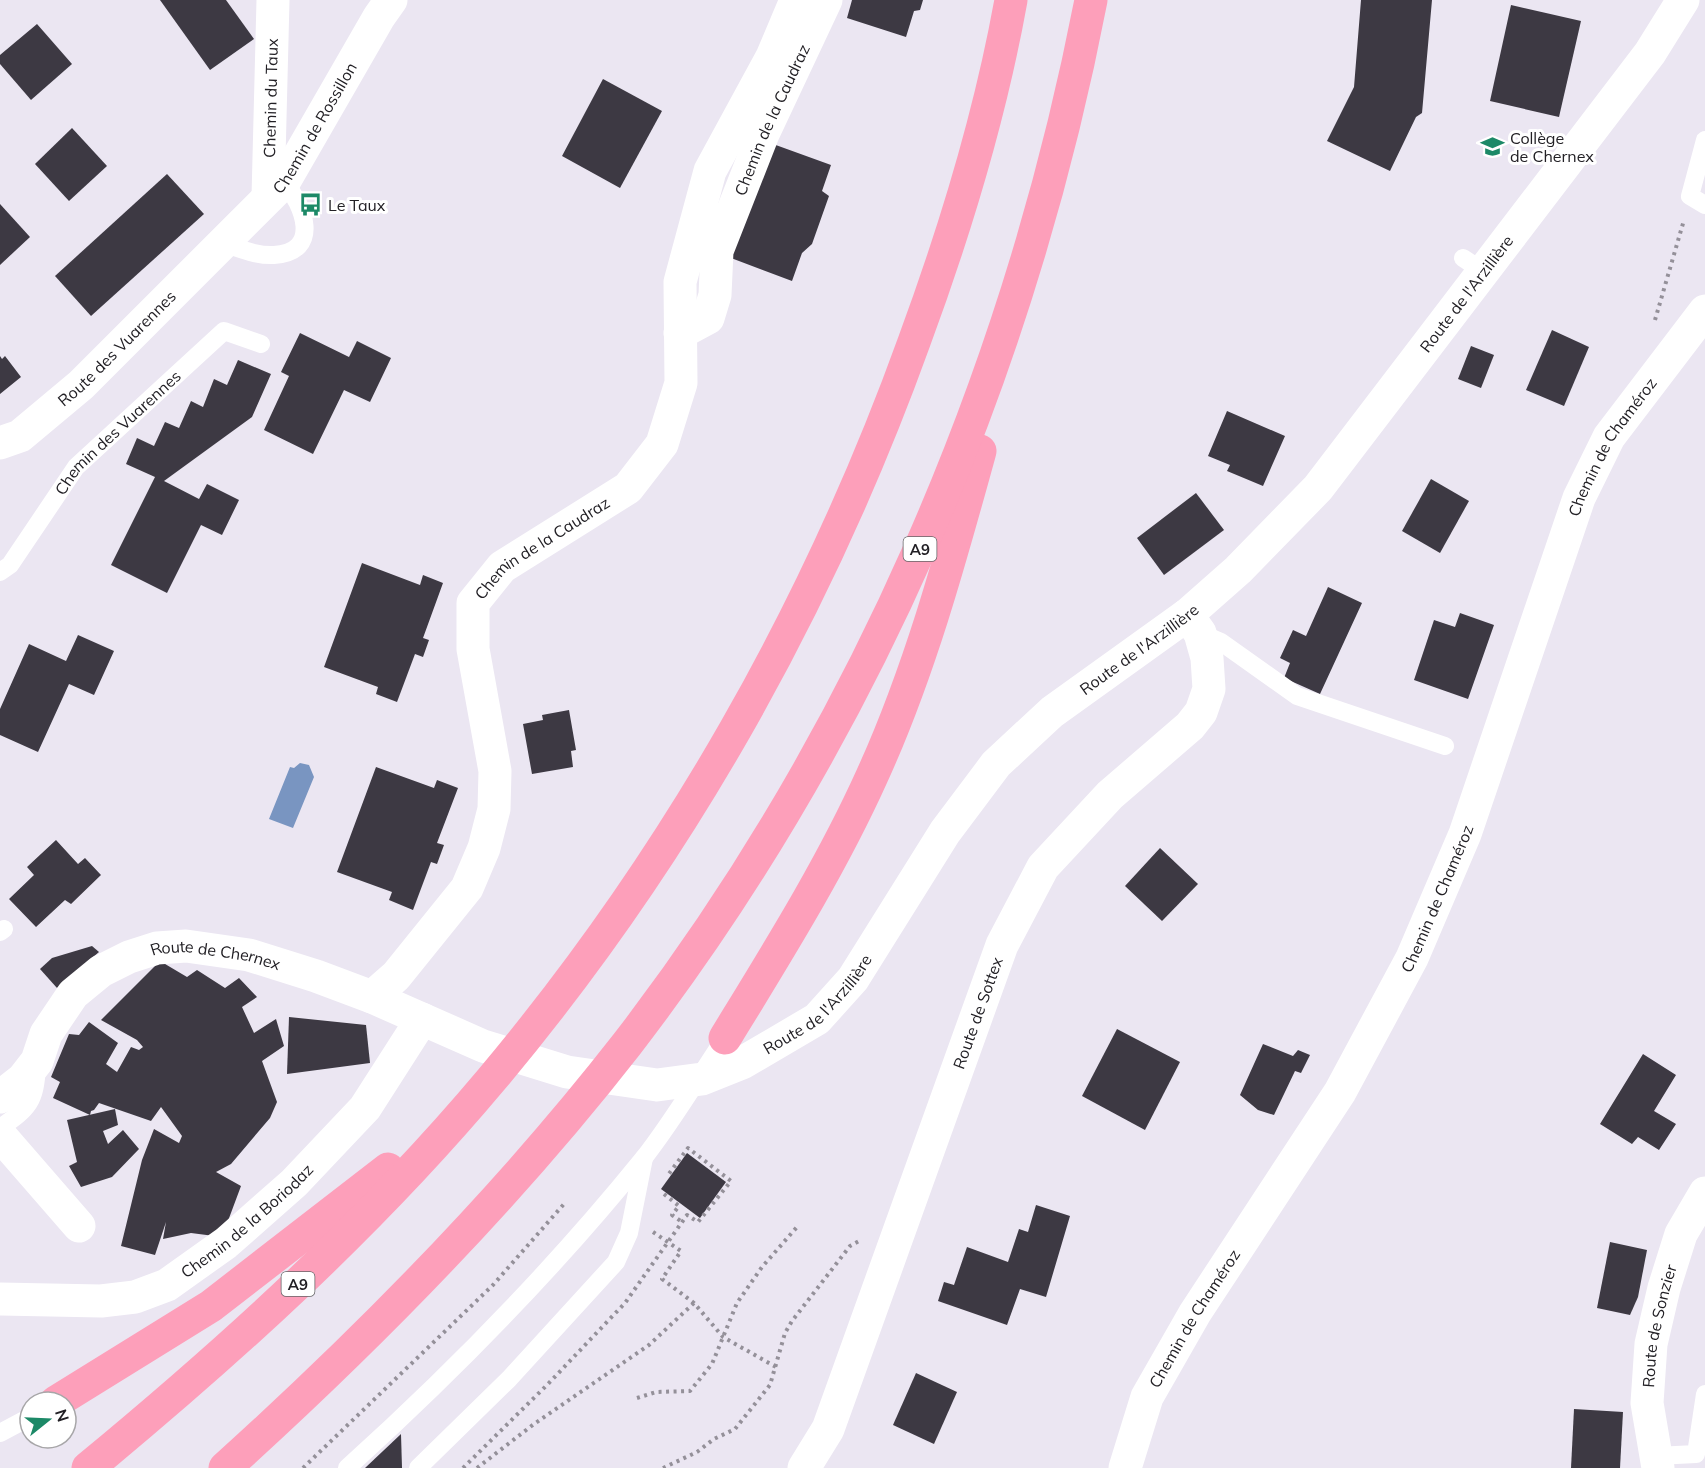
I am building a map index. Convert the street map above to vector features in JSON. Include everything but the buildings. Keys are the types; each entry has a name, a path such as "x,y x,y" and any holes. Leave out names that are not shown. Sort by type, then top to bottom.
{"highway":[{"name":"A9","path":"88,1468 208,1367 288,1294 344,1239 467,1107 538,1023 612,923 682,821 740,724 843,523 888,416 963,199 986,113 1011,0"},
{"name":"A9","path":"225,1468 328,1374 417,1285 495,1202 570,1115 628,1043 741,881 828,737 868,661 917,556 963,447 1005,330 1060,139 1090,0"},
{"path":"725,1038 834,852 872,776 897,716 953,551 986,430 1005,330"},
{"path":"75,1390 211,1306 467,1107"}],"street":[{"name":"Chemin du Taux","path":"273,0 276,190"},
{"name":"Chemin de Rossillon","path":"225,244 276,190 379,17 392,0"},
{"name":"Chemin de la Caudraz","path":"372,998 396,976 467,888 484,848 494,809 495,771 473,650 473,603 502,567 628,488 662,444 681,383 680,282 710,171 772,57 796,0"},
{"name":"Chemin de la Caudraz","path":"680,333 708,318 715,295 717,251 763,134 826,0"},
{"name":"Route de l'Arzillière","path":"483,1046 567,1072 657,1085 702,1079 742,1063 817,1019 853,979 945,832 996,764 1052,712 1194,624 1238,570 1318,488 1473,265 1650,53 1675,3"},
{"name":"Route des Vuarennes","path":"0,442 20,436 81,385 225,244"},
{"name":"Chemin de Chaméroz","path":"1125,1468 1147,1397 1195,1313 1341,1092 1412,958 1464,834 1579,498 1609,437 1705,311"},
{"name":"Route de Sottex","path":"804,1468 828,1429 1002,945 1042,867 1110,795 1190,726 1201,712 1209,689 1209,672 1194,624"},
{"name":"Route de Chernex","path":"20,1079 46,1034 74,994 101,971 129,957 158,948 186,946 249,955 316,976 483,1046"},
{"name":"Chemin de la Boriodaz","path":"0,1299 101,1301 135,1297 168,1285 226,1243 302,1174 365,1108 422,1019"},
{"path":"0,1135 14,1161 80,1226"},
{"name":"Route de Sonzier","path":"1657,1462 1647,1403 1651,1344 1664,1288 1681,1234 1705,1193"}],"lane":[{"path":"1698,201 1705,140"},
{"path":"225,244 271,255 292,250 300,242 305,231 302,207 276,190"},
{"name":"Chemin des Vuarennes","path":"0,572 10,565 76,467 224,331 261,344"},
{"path":"1194,624 1297,696 1445,747"},
{"path":"347,1468 475,1345 644,1157 725,1038"},
{"path":"0,1128 23,1112 36,1092 20,1079"},
{"path":"418,1468 509,1379 599,1283 623,1249 633,1218 644,1157"},
{"path":"1657,1462 1696,1454 1705,1394"},
{"path":"0,1433 18,1423"}],"path":[{"path":"1654,322 1698,201"},
{"path":"463,1468 548,1384 625,1303 687,1215 698,1222 731,1181 688,1148 664,1181"},
{"path":"658,1189 679,1206 672,1215 682,1222"},
{"path":"303,1468 493,1285 564,1204"},
{"path":"633,1218 681,1251 662,1279 694,1303 723,1337 776,1367"},
{"path":"637,1398 656,1392 690,1390 712,1364 737,1303 762,1267 797,1227"},
{"path":"663,1468 697,1452 714,1439 735,1429 770,1385 784,1333 850,1246 864,1240 894,1246"},
{"path":"477,1468 534,1424 648,1345 694,1303"}],"water":[{"path":"300,763 309,765 314,777 293,828 269,819 290,767 294,768"}],"place":[{"name":"Collège de Chernex","path":"1492,147"},
{"name":"Le Taux","path":"310,205"}]}
